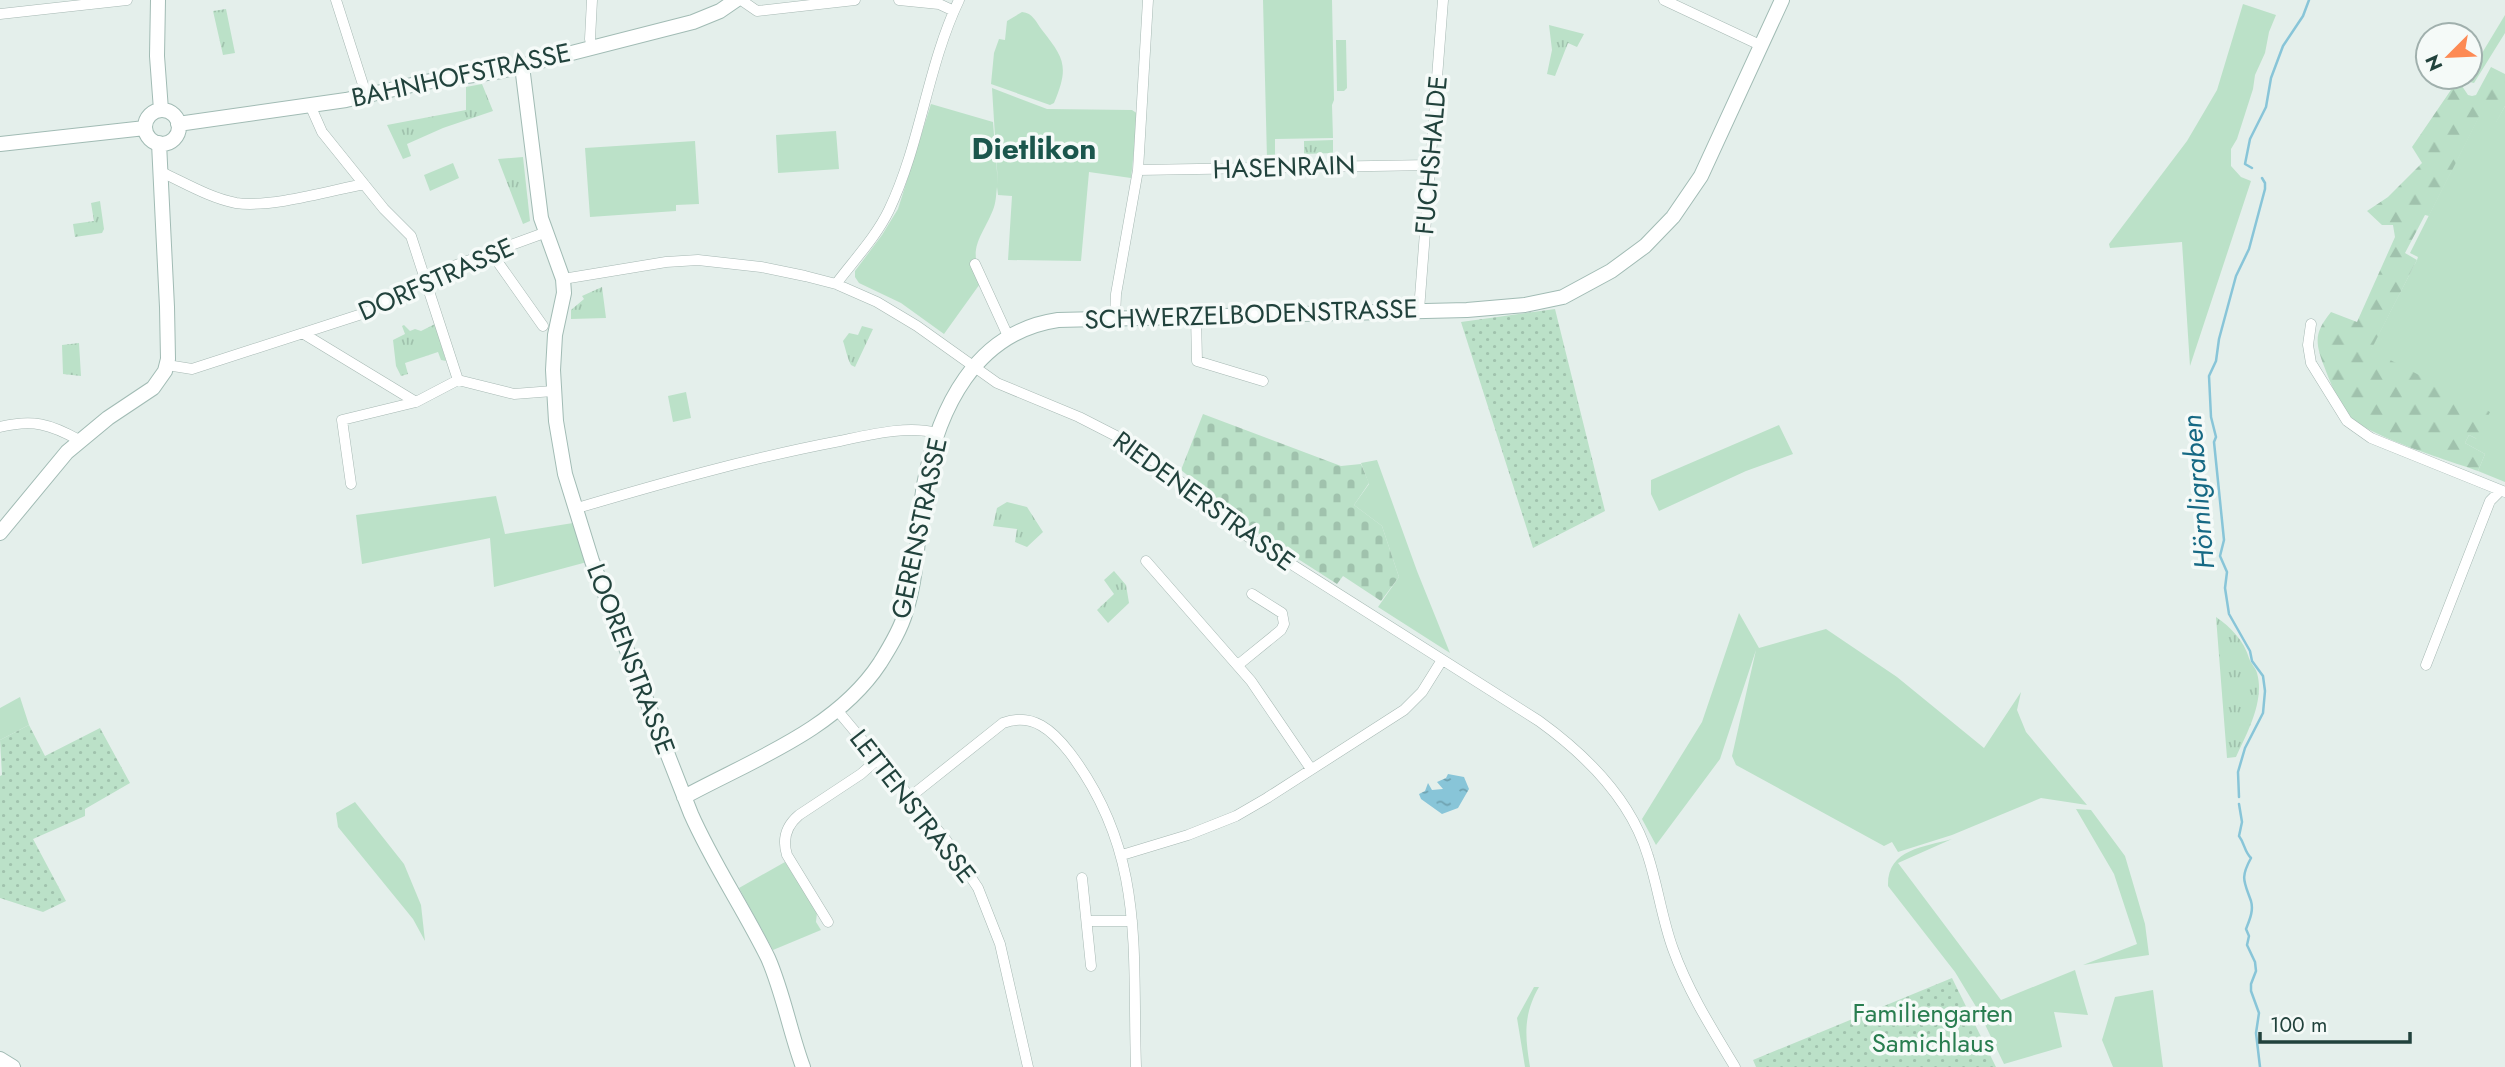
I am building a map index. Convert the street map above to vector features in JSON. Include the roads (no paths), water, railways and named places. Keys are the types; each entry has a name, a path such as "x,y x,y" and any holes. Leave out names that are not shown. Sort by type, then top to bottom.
{"street":[{"path":"0,14 127,0"},
{"path":"158,0 157,56 161,110"},
{"path":"336,0 366,94"},
{"path":"592,0 592,48"},
{"path":"738,0 757,10 855,0"},
{"name":"BAHNHOFSTRASSE","path":"178,124 310,105 522,66 693,22 738,0"},
{"path":"899,0 939,4 954,11"},
{"path":"836,284 872,238 890,209 905,170 936,62 959,0"},
{"path":"1115,318 1116,294 1138,170 1148,0"},
{"name":"FUCHSHALDE","path":"1419,310 1443,0"},
{"path":"1664,0 1760,45"},
{"name":"SCHWERZELBODENSTRASSE","path":"973,368 1007,336 1048,321 1503,308 1543,300 1560,290 1586,284 1629,259 1673,217 1701,176 1782,0"},
{"name":"DORFSTRASSE","path":"167,365 192,369 368,312 426,278 490,251 544,233 522,66"},
{"path":"310,105 322,132 384,209 411,236 458,380"},
{"path":"161,110 170,112 178,124 174,138 159,144 150,138 145,128 148,118 161,110"},
{"path":"0,144 145,128"},
{"path":"0,533 67,452 79,440 153,388 167,365 159,144"},
{"name":"HASENRAIN","path":"1138,170 1431,164"},
{"path":"161,172 211,195 245,204 364,184"},
{"name":"LOORENSTRASSE","path":"544,233 563,279 564,293 555,335 553,391 561,453 574,509 684,797 708,852 749,920 769,962 803,1067"},
{"path":"490,251 543,326"},
{"name":"RIEDENERSTRASSE","path":"563,279 666,262 698,260 761,267 836,284 887,307 997,383 1067,411 1122,439 1165,469 1247,536 1566,740 1610,786 1632,820 1648,854 1678,962 1696,1001 1735,1067"},
{"path":"975,264 1007,336"},
{"path":"1196,316 1198,362 1263,381"},
{"path":"2311,324 2308,345 2311,363 2347,421 2371,438 2503,491"},
{"path":"304,334 416,402"},
{"name":"GERENSTRASSE","path":"684,797 802,735 837,710 879,664 906,613 915,572 924,487 936,433 959,388 973,368"},
{"path":"351,484 342,419 416,402 458,380 514,394 553,391"},
{"path":"0,428 30,422 61,431 79,440"},
{"path":"574,509 722,466 814,446 896,432 936,433"},
{"path":"2426,665 2490,501 2503,491"},
{"path":"1146,561 1238,665 1266,701 1311,769"},
{"path":"1238,665 1281,631 1284,624 1282,613 1252,594"},
{"path":"1122,855 1188,835 1262,802 1410,705 1422,692 1442,660"},
{"name":"LETTENSTRASSE","path":"837,710 960,859 988,910 1003,956 1028,1067"},
{"path":"910,797 997,726 1016,720 1035,722 1047,727 1057,737 1084,773 1107,815 1122,855 1132,920 1136,1067"},
{"path":"828,922 787,855 786,834 796,818 861,774 878,759"},
{"path":"1082,878 1091,966"},
{"path":"1087,921 1132,920"},
{"path":"0,1059 13,1067"}],"water":[{"path":"1448,774 1464,777 1469,789 1458,808 1442,814 1421,799 1419,794 1425,791 1428,783 1432,790 1443,789 1437,782"}],"waterway":[{"name":"Hörnligraben","path":"2252,168 2245,164 2250,139 2266,107 2271,78 2283,46 2303,16 2309,0"},
{"name":"Hörnligraben","path":"2239,797 2238,772 2245,748 2263,713 2265,691 2263,676 2252,661 2250,651 2229,614 2225,588 2227,572 2220,556 2224,540 2209,376 2216,361 2219,339 2236,276 2249,249 2265,189 2262,178"},
{"path":"2239,804 2242,822 2239,836 2251,858 2244,875 2252,908 2246,929 2249,936 2247,945 2256,971 2251,991 2259,1013 2256,1033 2260,1067"}],"district":[{"name":"Dietlikon","path":"1034,148"}],"park label":[{"name":"Familiengarten Samichlaus","path":"1933,1028"}]}
